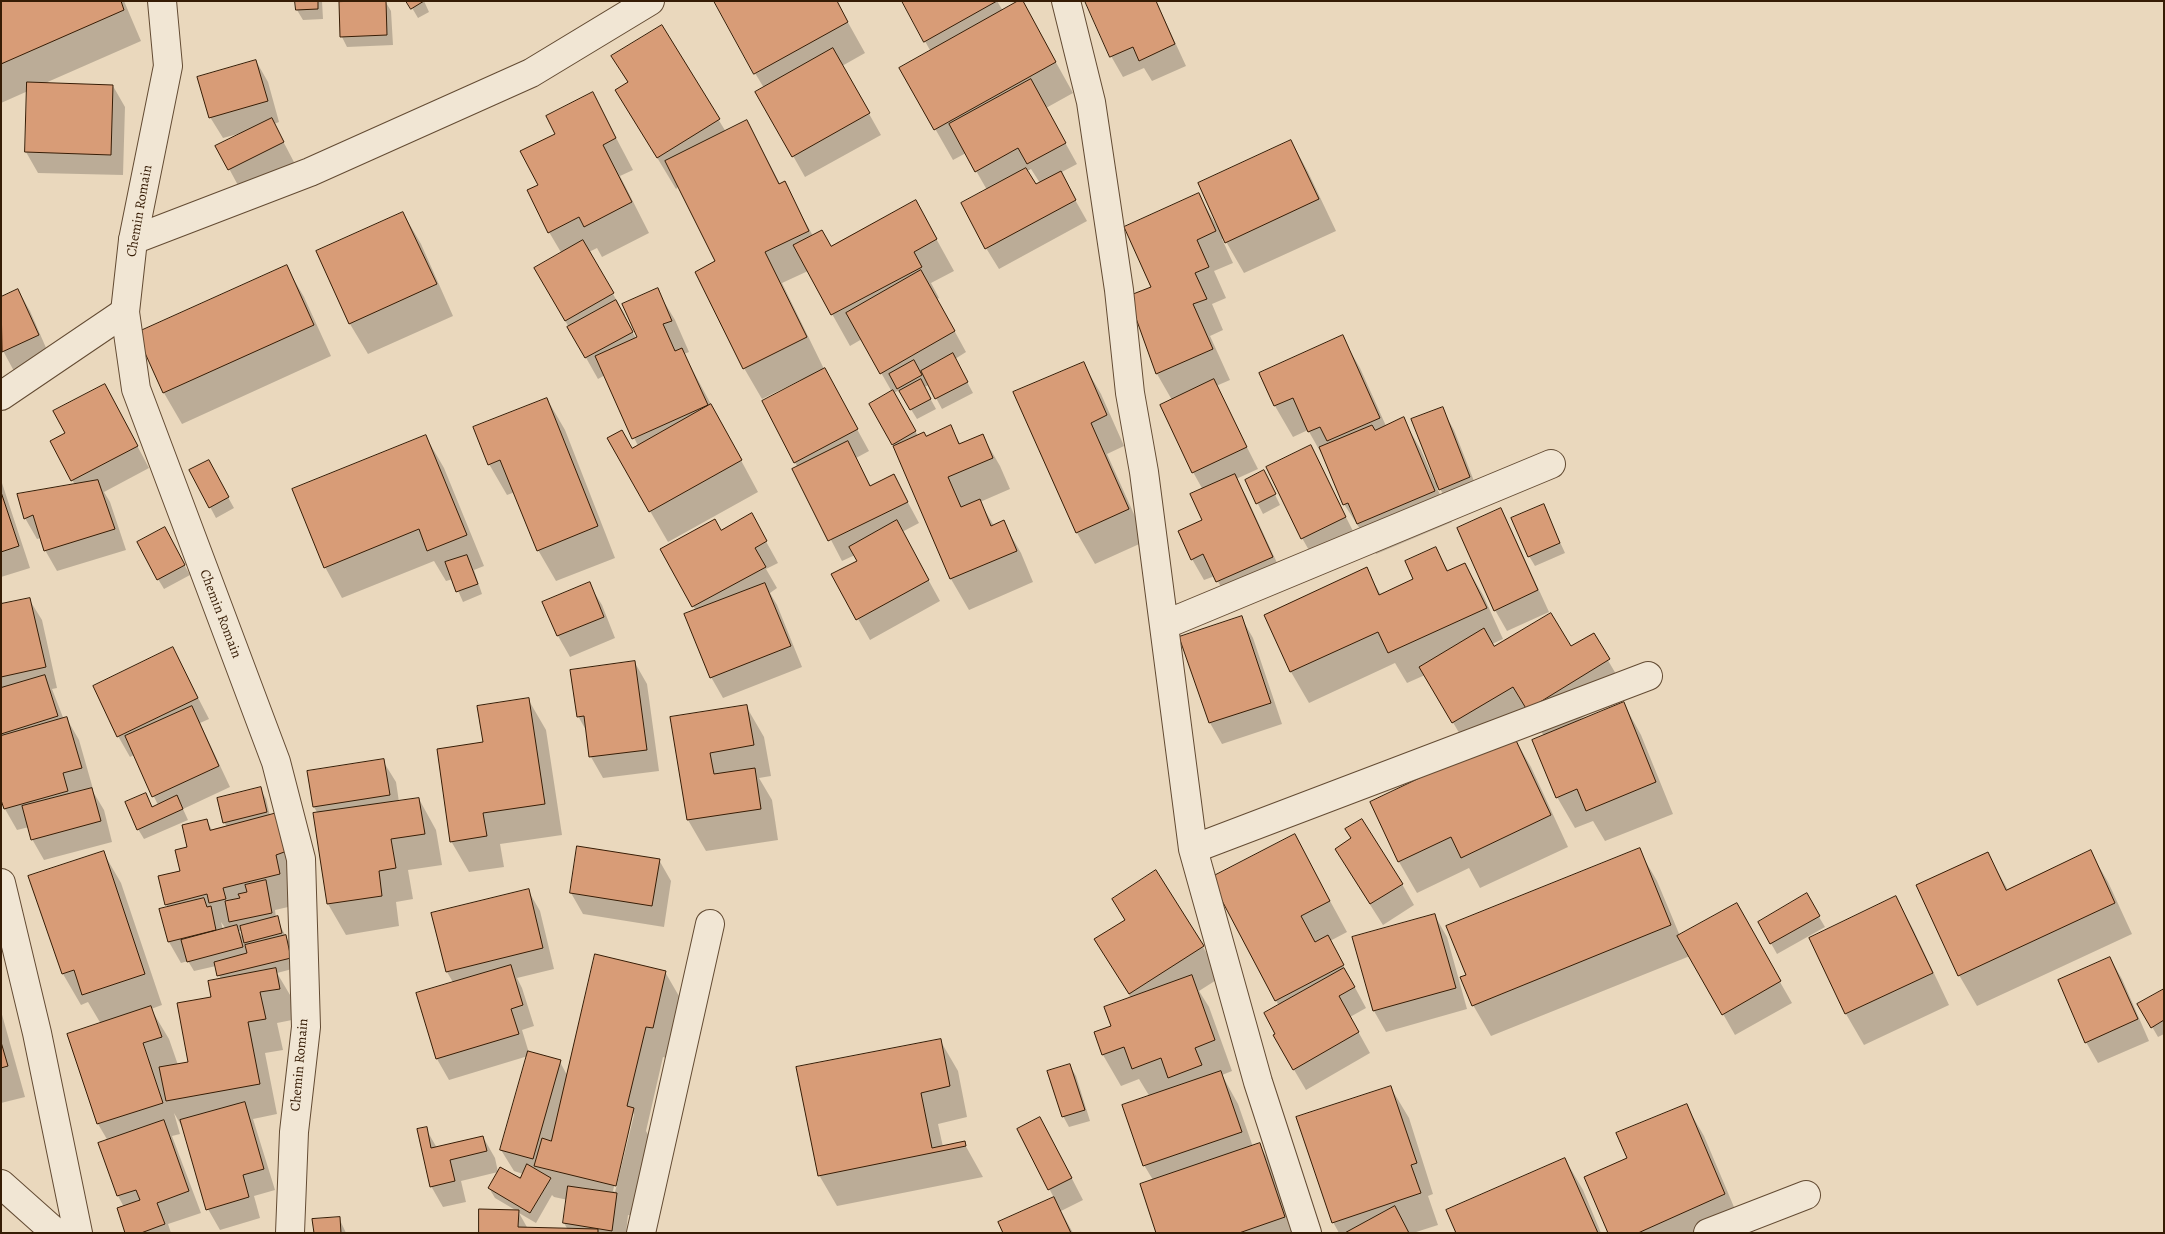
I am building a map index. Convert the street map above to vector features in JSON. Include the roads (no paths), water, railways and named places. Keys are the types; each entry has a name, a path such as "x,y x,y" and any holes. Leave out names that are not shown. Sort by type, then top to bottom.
{"street":[{"name":"Chemin Romain","path":"162,1 168,66 134,240 124,312 136,389 276,762 301,859 306,1027 294,1132 290,1233"},
{"path":"134,240 310,172 531,73 650,1"},
{"path":"1066,1 1092,111 1119,290 1130,393 1144,472 1193,849 1258,1082 1307,1233"},
{"path":"1,396 124,312"},
{"path":"1164,625 1551,464"},
{"path":"1193,849 1648,676"},
{"path":"1,883 37,1033 78,1233"},
{"path":"641,1233 710,924"},
{"path":"1,1184 56,1233"},
{"path":"1708,1233 1806,1195"}]}
